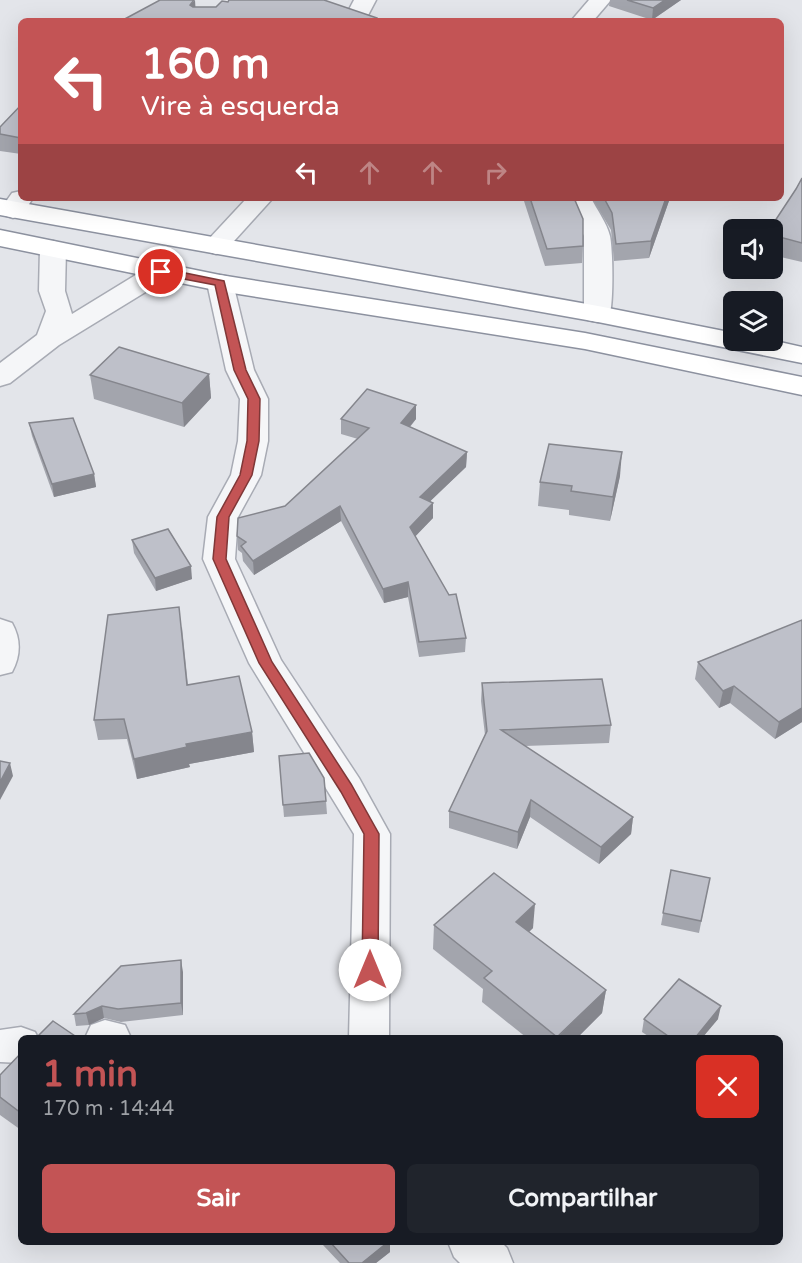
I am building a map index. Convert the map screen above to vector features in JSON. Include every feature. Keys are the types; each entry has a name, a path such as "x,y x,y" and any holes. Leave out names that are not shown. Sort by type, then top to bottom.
{"highway":[{"path":"11,205 216,246 598,314 802,355"},
{"path":"0,238 220,283 585,341 802,386"}],"street":[{"path":"356,18 365,0"},
{"path":"585,18 600,0"},
{"path":"216,246 258,201"},
{"path":"580,201 597,236 598,314"},
{"path":"49,339 58,310 52,291 54,249"},
{"path":"0,377 49,339 161,272"},
{"path":"220,283 240,370 254,399 253,441 246,475 223,517 219,559 266,663 346,788 372,834 369,1035"},
{"path":"0,630 3,652 0,663"},
{"path":"473,1245 491,1263"}],"building":[{"path":"160,0 194,0 190,5 193,7 216,7 222,1 228,2 229,0 324,0 377,18 127,18"},
{"path":"627,0 665,0 653,8"},
{"path":"18,108 18,137 0,134 0,127"},
{"path":"802,178 802,243 783,238 783,219 776,219"},
{"path":"531,201 575,201 583,219 583,246 547,249"},
{"path":"606,201 665,201 651,241 616,244 612,213"},
{"path":"119,347 209,374 182,403 90,375"},
{"path":"367,389 416,405 401,423 467,452 420,497 433,503 410,527 449,595 456,594 466,638 419,642 408,582 383,589 340,506 253,561 241,546 246,542 237,536 238,518 285,506 369,428 341,419"},
{"path":"73,418 94,474 52,484 29,423"},
{"path":"549,444 622,452 613,497 571,491 572,486 540,482"},
{"path":"168,529 191,566 155,578 132,540"},
{"path":"179,607 187,685 239,676 252,732 186,744 187,747 134,759 124,719 94,720 108,615"},
{"path":"802,620 802,708 779,722 734,686 723,691 698,662"},
{"path":"602,679 611,725 501,730 633,817 601,847 531,800 518,832 449,811 487,731 482,683"},
{"path":"309,753 324,778 326,801 283,805 279,756"},
{"path":"0,761 10,763 0,782"},
{"path":"671,870 710,878 701,921 663,913"},
{"path":"494,873 535,904 516,922 606,990 559,1035 555,1035 484,978 492,971 434,925"},
{"path":"181,960 181,1003 118,1009 102,1006 86,1013 74,1014 121,966"},
{"path":"679,979 721,1006 697,1035 667,1035 644,1019"},
{"path":"53,1021 74,1035 39,1035"},
{"path":"18,1056 18,1111 0,1097 0,1075"},
{"path":"333,1245 384,1245 362,1263 349,1263"}],"route":[{"path":"161,272 220,283 240,370 254,399 253,441 246,475 223,517 219,559 266,663 346,788 372,834 370,970"}]}
